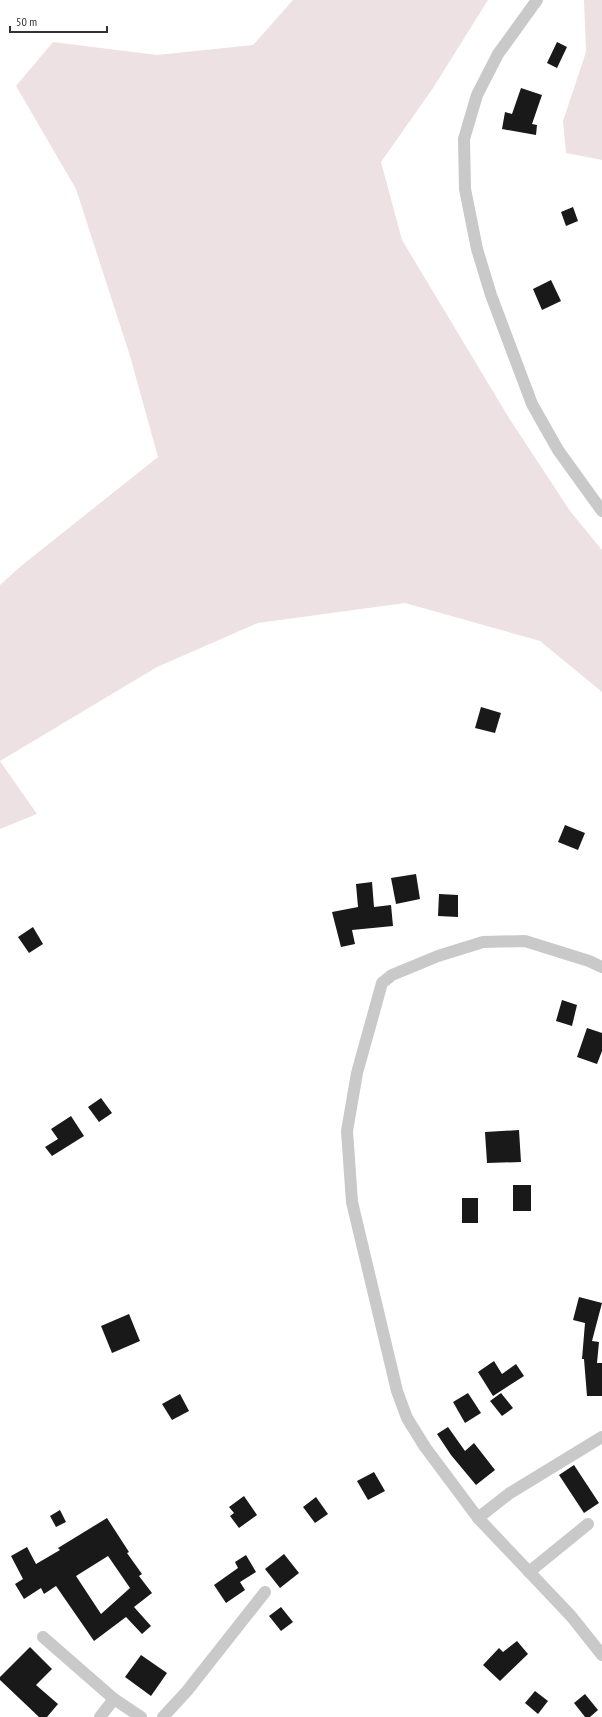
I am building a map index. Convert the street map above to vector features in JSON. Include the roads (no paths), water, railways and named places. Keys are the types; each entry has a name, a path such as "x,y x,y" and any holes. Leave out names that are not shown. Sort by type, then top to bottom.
{"street":[{"path":"537,0 498,54 477,95 464,139 465,189 477,249 491,295 532,404 558,450 602,511"},
{"path":"602,967 588,961 525,941 483,942 438,956 398,972 382,983 357,1073 347,1131 352,1202 397,1391 408,1418 425,1446 478,1518 571,1616 602,1655"},
{"path":"478,1518 510,1493 602,1437"},
{"path":"529,1572 588,1524"},
{"path":"163,1717 187,1691 265,1592"},
{"path":"42,1637 114,1699 142,1717"},
{"path":"100,1717 114,1699"}]}
